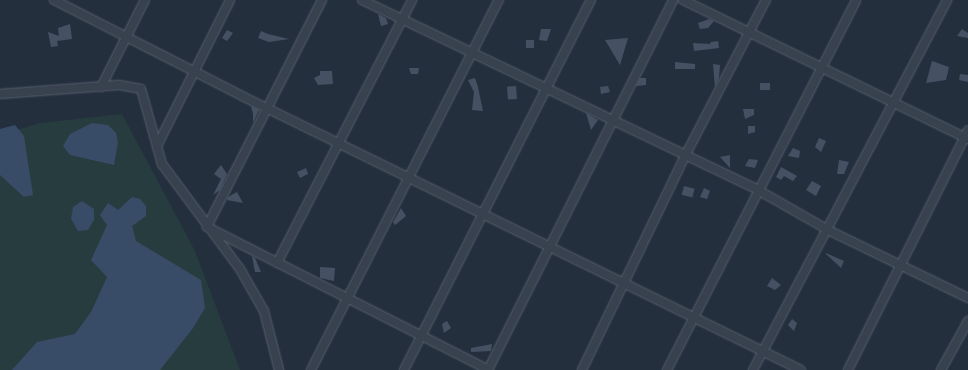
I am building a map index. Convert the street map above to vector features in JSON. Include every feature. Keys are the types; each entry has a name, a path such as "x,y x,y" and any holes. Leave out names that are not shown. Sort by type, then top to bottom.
{"street":[{"path":"55,0 267,108 801,370"},
{"path":"101,87 144,0"},
{"path":"157,146 230,0"},
{"path":"206,227 322,0"},
{"path":"362,0 758,190 828,230 968,298"},
{"path":"277,263 412,0"},
{"path":"311,370 500,0"},
{"path":"404,370 591,0"},
{"path":"206,227 488,370 674,0"},
{"path":"684,0 893,102 967,136 900,265 848,370"},
{"path":"582,370 685,156 766,0"},
{"path":"668,370 758,190 856,0"},
{"path":"753,370 828,230 947,0"},
{"path":"0,94 119,85 141,89 162,164 206,227 240,269 264,311 279,370"},
{"path":"941,370 968,321"}],"green space":[{"path":"122,114 195,251 240,370 0,370 0,135 40,123"}],"water":[{"path":"92,123 108,125 116,133 118,142 114,165 70,155 63,146 70,134"},
{"path":"15,125 24,136 33,195 24,197 0,175 0,129"},
{"path":"132,197 140,199 146,206 146,216 132,226 136,241 201,280 205,308 193,328 160,370 12,370 37,342 75,334 91,312 107,277 91,260 107,225 100,215 108,203 118,210"},
{"path":"82,201 94,209 94,220 88,230 78,231 71,219 73,207"}],"building":[{"path":"378,14 386,18 388,24 381,26"},
{"path":"709,19 714,21 708,28 700,29 698,23"},
{"path":"70,24 72,39 57,41 58,46 51,47 48,32 59,36 58,28"},
{"path":"541,29 551,29 547,41 539,40"},
{"path":"962,29 968,33 968,38 957,36"},
{"path":"227,30 233,33 227,41 222,38"},
{"path":"261,31 289,39 269,42 258,38"},
{"path":"628,38 620,65 605,40"},
{"path":"526,40 534,40 534,48 526,48"},
{"path":"718,41 719,48 694,51 693,43 710,44 711,42"},
{"path":"932,61 949,67 946,80 926,83"},
{"path":"675,62 695,64 695,69 675,69"},
{"path":"713,64 720,65 719,78 715,87"},
{"path":"409,68 419,68 418,74 411,74"},
{"path":"320,71 332,71 333,84 318,85 314,78 320,75"},
{"path":"960,74 968,75 968,82 959,80"},
{"path":"475,78 483,111 472,110 474,92 468,80"},
{"path":"640,78 646,78 646,85 636,86"},
{"path":"760,83 770,83 770,90 760,90"},
{"path":"516,86 517,99 508,100 507,87"},
{"path":"608,86 610,92 601,94 600,87"},
{"path":"251,106 259,110 253,123 253,114"},
{"path":"743,109 754,109 754,115 745,119"},
{"path":"586,113 598,120 591,130"},
{"path":"748,126 755,126 755,132 748,134"},
{"path":"819,138 826,141 821,152 815,147"},
{"path":"793,148 800,151 799,158 788,156"},
{"path":"730,155 730,168 720,157"},
{"path":"749,159 758,160 755,168 745,166"},
{"path":"839,160 849,162 844,174 837,174"},
{"path":"221,165 227,174 220,190 213,195 221,179 214,174"},
{"path":"781,167 797,176 793,181 784,176 781,180 776,177"},
{"path":"306,168 308,174 300,178 297,172"},
{"path":"812,181 821,186 816,196 806,190"},
{"path":"684,186 695,189 692,198 682,195"},
{"path":"704,188 710,191 707,199 700,197"},
{"path":"237,192 243,203 227,200 228,197"},
{"path":"401,208 406,216 395,225 393,222"},
{"path":"826,254 844,261 841,268"},
{"path":"252,256 255,258 261,272 255,272"},
{"path":"320,267 335,268 334,281 320,278"},
{"path":"772,278 781,285 775,290 767,286"},
{"path":"792,319 797,323 794,331 788,325"},
{"path":"447,321 451,328 444,333 442,324"},
{"path":"492,344 491,351 471,352 471,348"}]}
